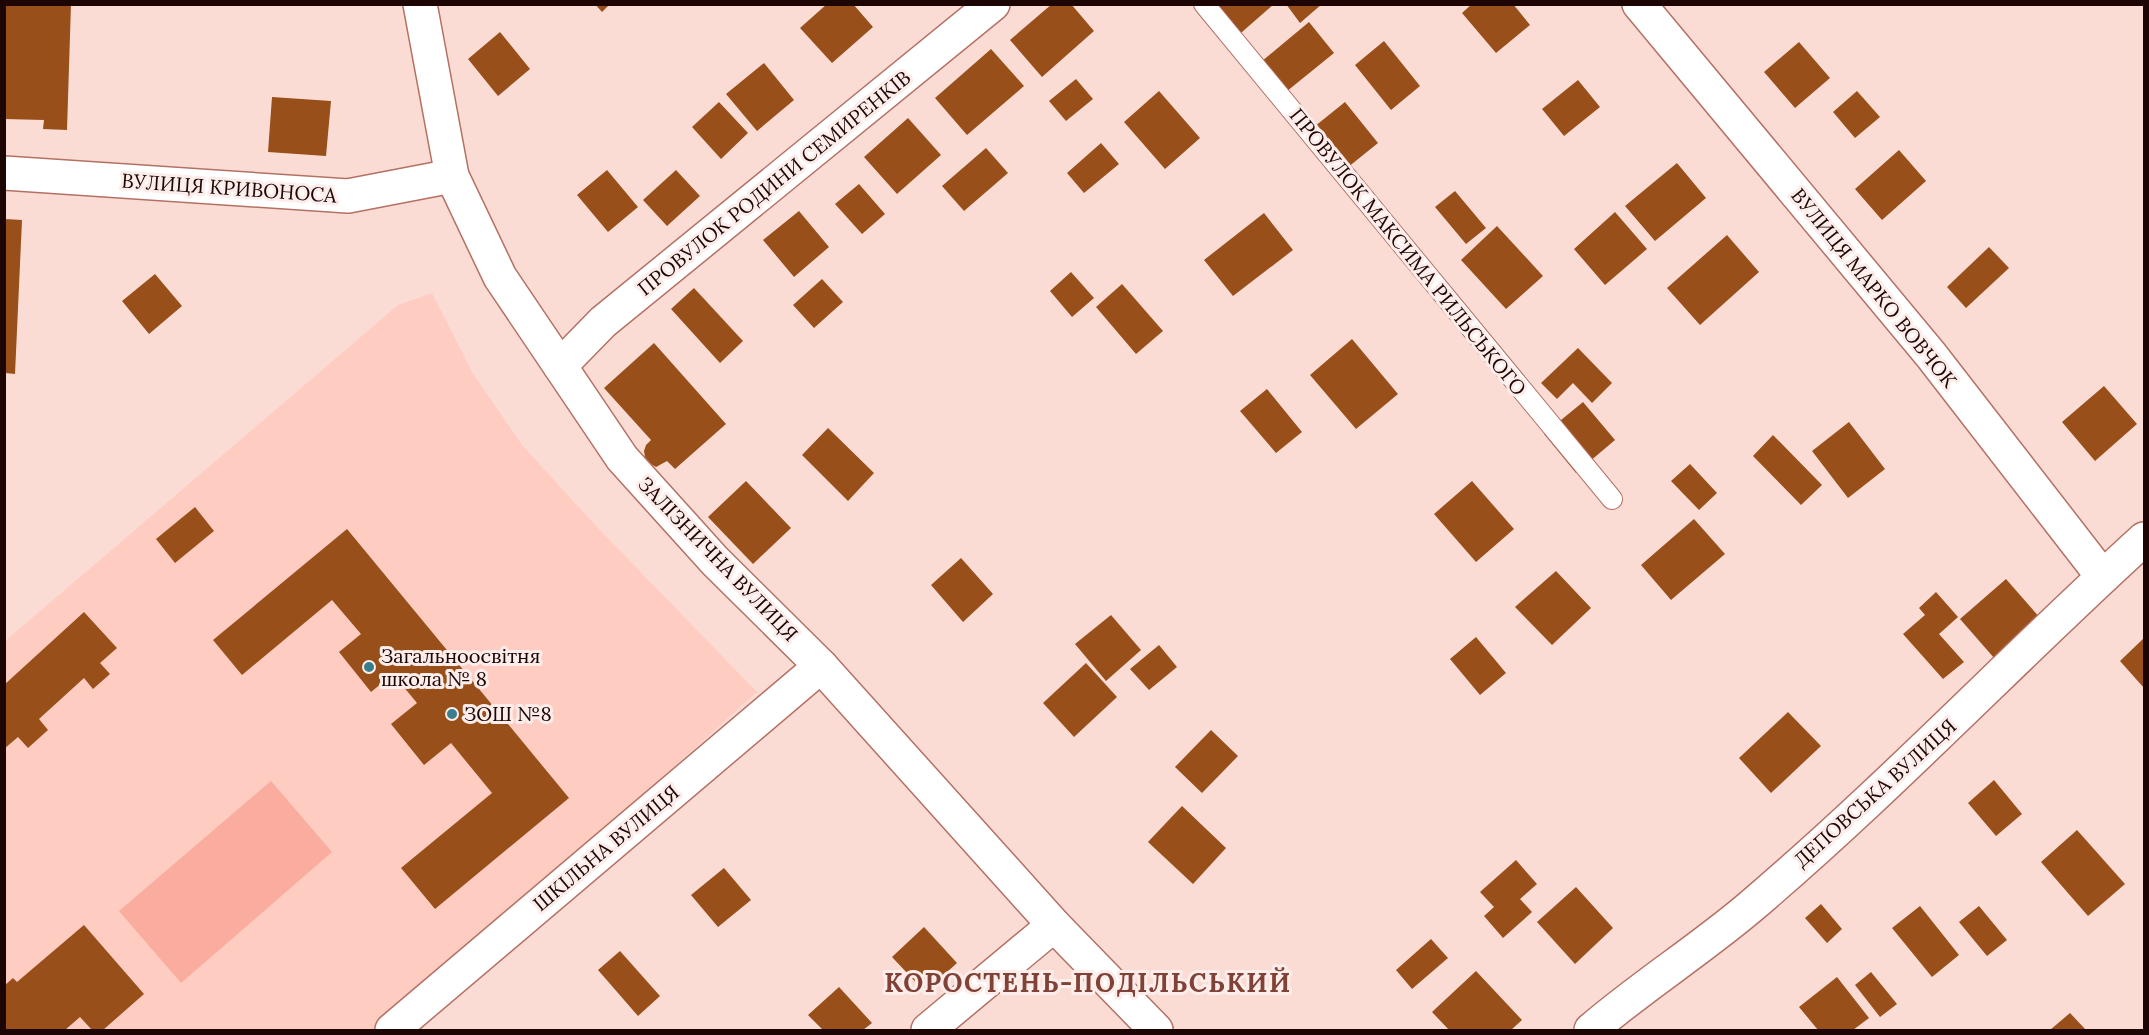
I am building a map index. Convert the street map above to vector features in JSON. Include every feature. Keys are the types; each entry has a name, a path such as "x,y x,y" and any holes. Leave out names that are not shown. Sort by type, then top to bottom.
{"street":[{"name":"ЗАЛІЗНИЧНА ВУЛИЦЯ","path":"420,4 452,176 500,276 622,458 715,561 821,666 1054,925 1156,1030"},
{"name":"ПРОВУЛОК РОДИНИ СЕМИРЕНКІВ","path":"560,366 603,322 993,4"},
{"name":"ВУЛИЦЯ МАРКО ВОВЧОК","path":"1639,4 1931,355 2103,577"},
{"name":"ВУЛИЦЯ КРИВОНОСА","path":"4,173 348,196 452,176"},
{"name":"ДЕПОВСЬКА ВУЛИЦЯ","path":"1591,1030 1748,908 1920,754 2145,539"},
{"name":"ШКІЛЬНА ВУЛИЦЯ","path":"392,1030 821,666"},
{"path":"928,1030 1054,925"}],"lane":[{"name":"ПРОВУЛОК МАКСИМА РИЛЬСЬКОГО","path":"1204,4 1612,499"}],"shaded area":[{"name":"Загальноосвітня школа № 8","path":"432,293 472,372 522,445 596,526 757,692 381,1030 5,1030 4,642 398,305"},
{"path":"271,781 332,852 181,983 119,911"}],"building":[{"path":"6,4 71,4 67,130 43,129 44,120 4,119"},
{"path":"595,4 610,4 602,12"},
{"path":"827,4 853,4 873,27 832,63 800,28"},
{"path":"1052,4 1071,4 1094,31 1042,77 1010,40"},
{"path":"1205,4 1274,4 1234,39"},
{"path":"1286,4 1322,4 1300,23"},
{"path":"1472,4 1513,4 1530,25 1496,53 1462,13"},
{"path":"1309,22 1334,53 1281,96 1256,66"},
{"path":"500,32 530,69 498,96 468,59"},
{"path":"1384,41 1420,86 1391,110 1355,65"},
{"path":"1799,42 1830,78 1795,108 1764,72"},
{"path":"991,49 1024,86 967,135 935,98"},
{"path":"764,63 794,100 757,131 726,94"},
{"path":"1076,79 1093,99 1066,121 1049,101"},
{"path":"1578,80 1600,107 1564,136 1542,109"},
{"path":"1159,91 1200,138 1165,169 1124,122"},
{"path":"1857,91 1880,117 1855,138 1833,112"},
{"path":"272,97 331,101 326,156 268,152"},
{"path":"719,102 748,133 721,159 692,127"},
{"path":"1345,102 1378,143 1342,172 1309,131"},
{"path":"908,118 941,155 897,194 864,157"},
{"path":"1101,143 1119,164 1084,193 1067,173"},
{"path":"986,148 1008,173 964,211 942,186"},
{"path":"1899,150 1926,181 1882,220 1855,189"},
{"path":"1677,163 1706,198 1655,241 1625,206"},
{"path":"607,170 638,207 608,232 577,195"},
{"path":"676,170 700,196 667,226 643,200"},
{"path":"859,184 885,214 862,234 835,204"},
{"path":"1455,191 1486,228 1466,244 1435,207"},
{"path":"799,211 829,247 794,277 763,240"},
{"path":"1615,212 1647,249 1605,285 1574,249"},
{"path":"1264,213 1293,250 1233,296 1204,260"},
{"path":"5,219 22,220 15,374 5,373"},
{"path":"1497,226 1543,276 1506,309 1461,260"},
{"path":"1727,235 1759,272 1700,325 1667,288"},
{"path":"1989,247 2009,268 1966,308 1947,287"},
{"path":"1071,272 1094,298 1072,317 1050,291"},
{"path":"155,274 182,306 149,334 122,301"},
{"path":"822,279 843,302 814,328 793,305"},
{"path":"1122,284 1163,331 1136,354 1096,307"},
{"path":"694,288 743,341 720,363 671,309"},
{"path":"1352,339 1398,394 1356,429 1310,375"},
{"path":"654,343 726,424 675,469 667,461 656,467 649,463 644,451 651,440 604,388"},
{"path":"1578,348 1612,383 1592,403 1573,383 1557,399 1541,383"},
{"path":"2104,386 2137,424 2095,461 2062,422"},
{"path":"1267,389 1302,432 1276,453 1240,411"},
{"path":"1583,402 1615,440 1576,473 1544,434"},
{"path":"1849,422 1885,469 1848,498 1812,451"},
{"path":"828,428 874,473 848,501 802,455"},
{"path":"1773,435 1822,485 1801,505 1753,456"},
{"path":"1690,464 1717,493 1699,510 1671,481"},
{"path":"746,481 791,528 753,564 708,517"},
{"path":"1472,481 1514,529 1476,562 1434,514"},
{"path":"195,507 214,531 175,563 156,539"},
{"path":"1694,519 1725,554 1671,600 1641,565"},
{"name":"ЗОШ №8","path":"347,529 569,798 435,909 401,868 492,793 451,743 424,765 391,724 417,703 393,674 371,692 339,652 361,634 332,600 242,675 213,640"},
{"path":"961,558 993,594 963,622 931,585"},
{"path":"1556,571 1591,608 1552,645 1515,607"},
{"path":"2006,579 2041,619 1995,659 1960,619"},
{"path":"1936,592 1958,617 1939,634 1964,662 1943,679 1903,634 1925,615 1919,608"},
{"path":"84,612 117,648 100,663 110,674 93,689 84,678 39,719 48,730 28,748 18,737 4,749 4,685"},
{"path":"1111,615 1141,650 1106,681 1075,644"},
{"path":"1476,637 1506,673 1480,695 1450,659"},
{"path":"2144,638 2144,688 2120,661"},
{"path":"1159,645 1177,667 1149,690 1130,669"},
{"path":"1086,663 1117,697 1074,737 1043,703"},
{"path":"1788,712 1821,746 1771,793 1739,758"},
{"path":"1211,730 1238,756 1202,793 1175,767"},
{"path":"1994,780 2022,814 1996,836 1968,803"},
{"path":"1182,806 1226,848 1193,884 1148,842"},
{"path":"2077,830 2125,884 2088,916 2041,862"},
{"path":"1516,860 1537,884 1520,899 1532,912 1503,938 1484,916 1494,907 1480,892"},
{"path":"724,868 751,900 718,927 691,895"},
{"path":"1576,887 1613,928 1575,964 1537,922"},
{"path":"1821,904 1842,929 1827,943 1805,918"},
{"path":"1920,906 1959,955 1932,977 1892,928"},
{"path":"1979,906 2007,940 1987,956 1959,922"},
{"path":"84,925 144,994 103,1030 92,1030 80,1017 65,1030 4,1030 4,986 13,978 17,982"},
{"path":"924,927 957,963 925,992 892,957"},
{"path":"1431,939 1448,958 1412,989 1396,970"},
{"path":"620,951 660,996 638,1016 598,970"},
{"path":"1476,971 1522,1020 1511,1030 1449,1030 1432,1012"},
{"path":"1871,972 1897,1004 1880,1017 1855,985"},
{"path":"1837,977 1869,1018 1853,1030 1818,1030 1799,1007"},
{"path":"839,987 872,1023 863,1030 823,1030 808,1015"},
{"path":"2070,1013 2086,1030 2050,1030"}],"place":[{"name":"Загальноосвітня школа № 8","path":"369,667"},
{"name":"ЗОШ №8","path":"452,714"}],"district":[{"name":"КОРОСТЕНЬ-ПОДІЛЬСЬКИЙ","path":"1088,983"}]}
